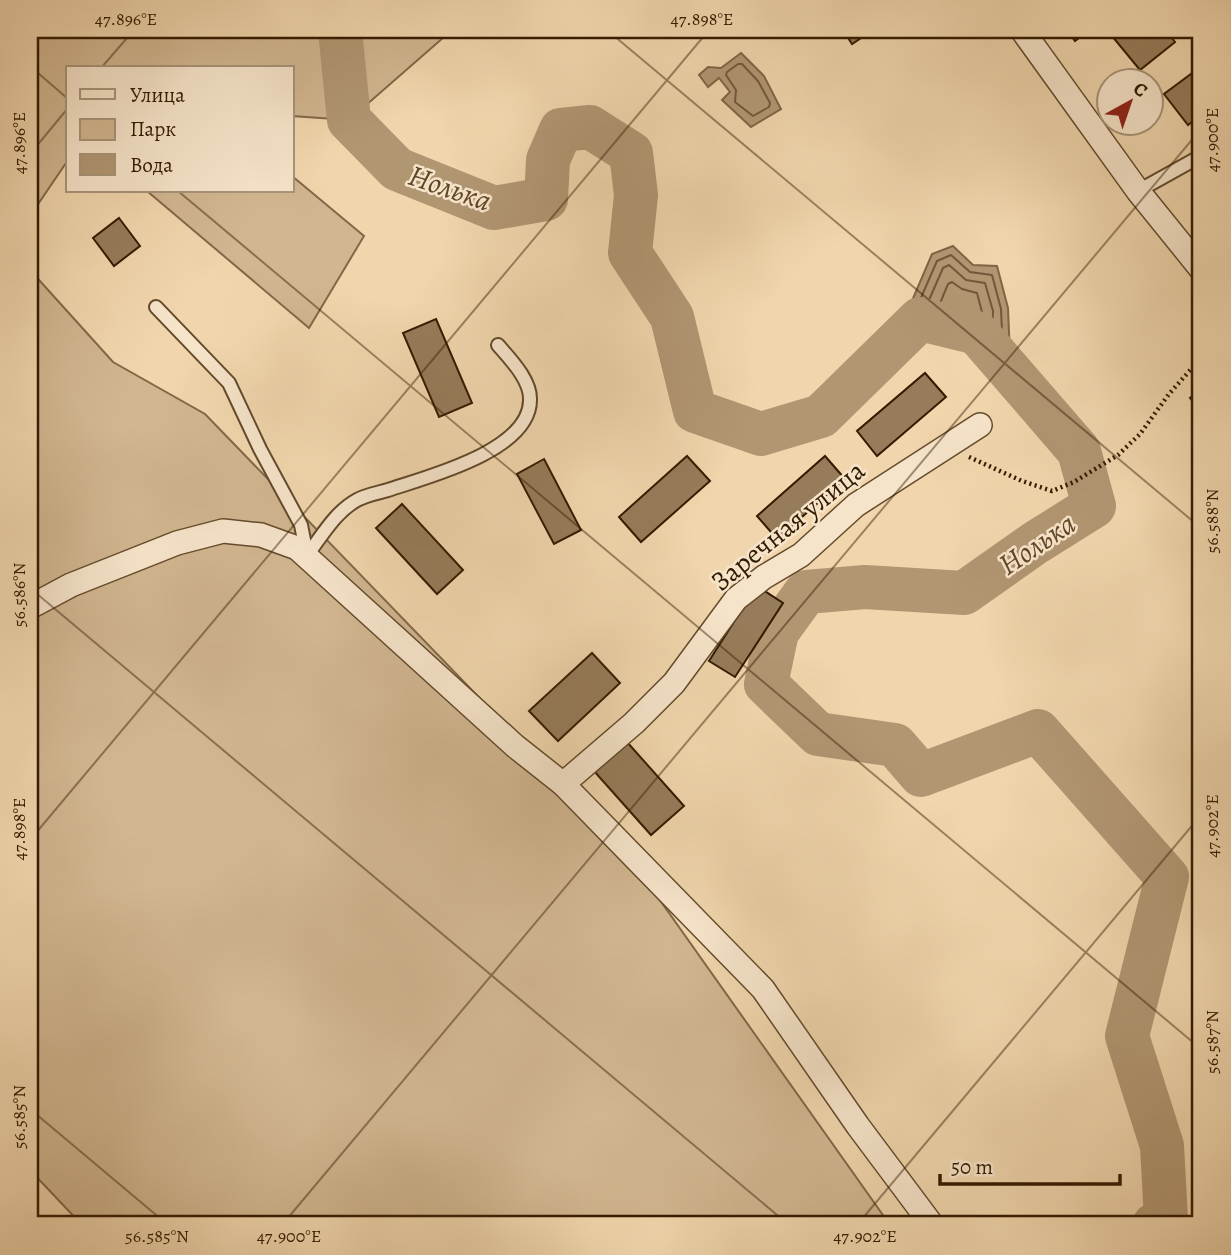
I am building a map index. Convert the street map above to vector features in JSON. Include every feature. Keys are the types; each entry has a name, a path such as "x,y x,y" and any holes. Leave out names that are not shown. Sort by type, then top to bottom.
{"street":[{"path":"1022,30 1138,191 1201,269"},
{"name":"Заречная улица","path":"563,784 634,723 674,683 736,599 764,577 801,555 856,505 980,425"},
{"path":"30,607 71,586 177,543 223,531 261,535 297,548 515,746 563,784 762,989 858,1126 932,1225"}],"lane":[{"path":"1138,191 1201,156"},
{"path":"156,307 229,383 260,449 301,525 307,555"},
{"path":"307,555 337,516 358,499 441,472 497,448 524,422 531,399 520,371 498,345"}],"path":[{"path":"938,452 958,452 1021,481 1052,491 1074,482 1118,455 1140,434 1201,358"}],"green space":[{"path":"30,30 452,30 349,120 294,116 294,66 66,66 66,163 30,216"},
{"path":"294,178 364,236 309,328 148,192 294,192"},
{"path":"30,270 113,362 205,414 618,841 890,1225 82,1225 30,1170"}],"water":[{"path":"741,53 764,76 781,109 751,127 722,100 730,92 719,78 708,87 699,75 708,67 721,68"},
{"path":"953,246 973,265 997,266 1008,308 1010,356 998,367 955,346 911,335 905,317 932,254"}],"building":[{"path":"843,30 873,30 852,44"},
{"path":"1067,30 1089,30 1075,41"},
{"path":"1107,30 1166,30 1175,42 1145,66 1137,66"},
{"path":"1195,71 1201,79 1201,115 1188,125 1164,94"},
{"path":"119,218 140,246 114,266 93,238"},
{"path":"436,319 472,403 439,417 403,333"},
{"path":"925,373 946,397 877,456 857,431"},
{"path":"1201,389 1201,412 1190,398"},
{"path":"687,456 710,481 641,542 619,517"},
{"path":"825,456 845,479 777,539 757,516"},
{"path":"544,459 581,530 554,544 517,474"},
{"path":"402,504 463,570 437,594 376,528"},
{"path":"757,586 783,603 735,677 709,661"},
{"path":"592,653 620,683 558,741 529,711"},
{"path":"627,742 684,806 651,835 594,771"}],"waterway":[{"name":"Нолька","path":"340,30 349,120 397,169 494,208 546,199 548,160 561,130 590,127 631,153 636,195 630,253 672,317 695,411 761,434 821,416 920,319 977,333 1079,451 1094,506 964,593 865,587 806,592 777,632 766,684 818,734 895,745 921,775 1038,731 1167,877 1127,1036 1162,1146 1166,1219 1154,1225"}]}
